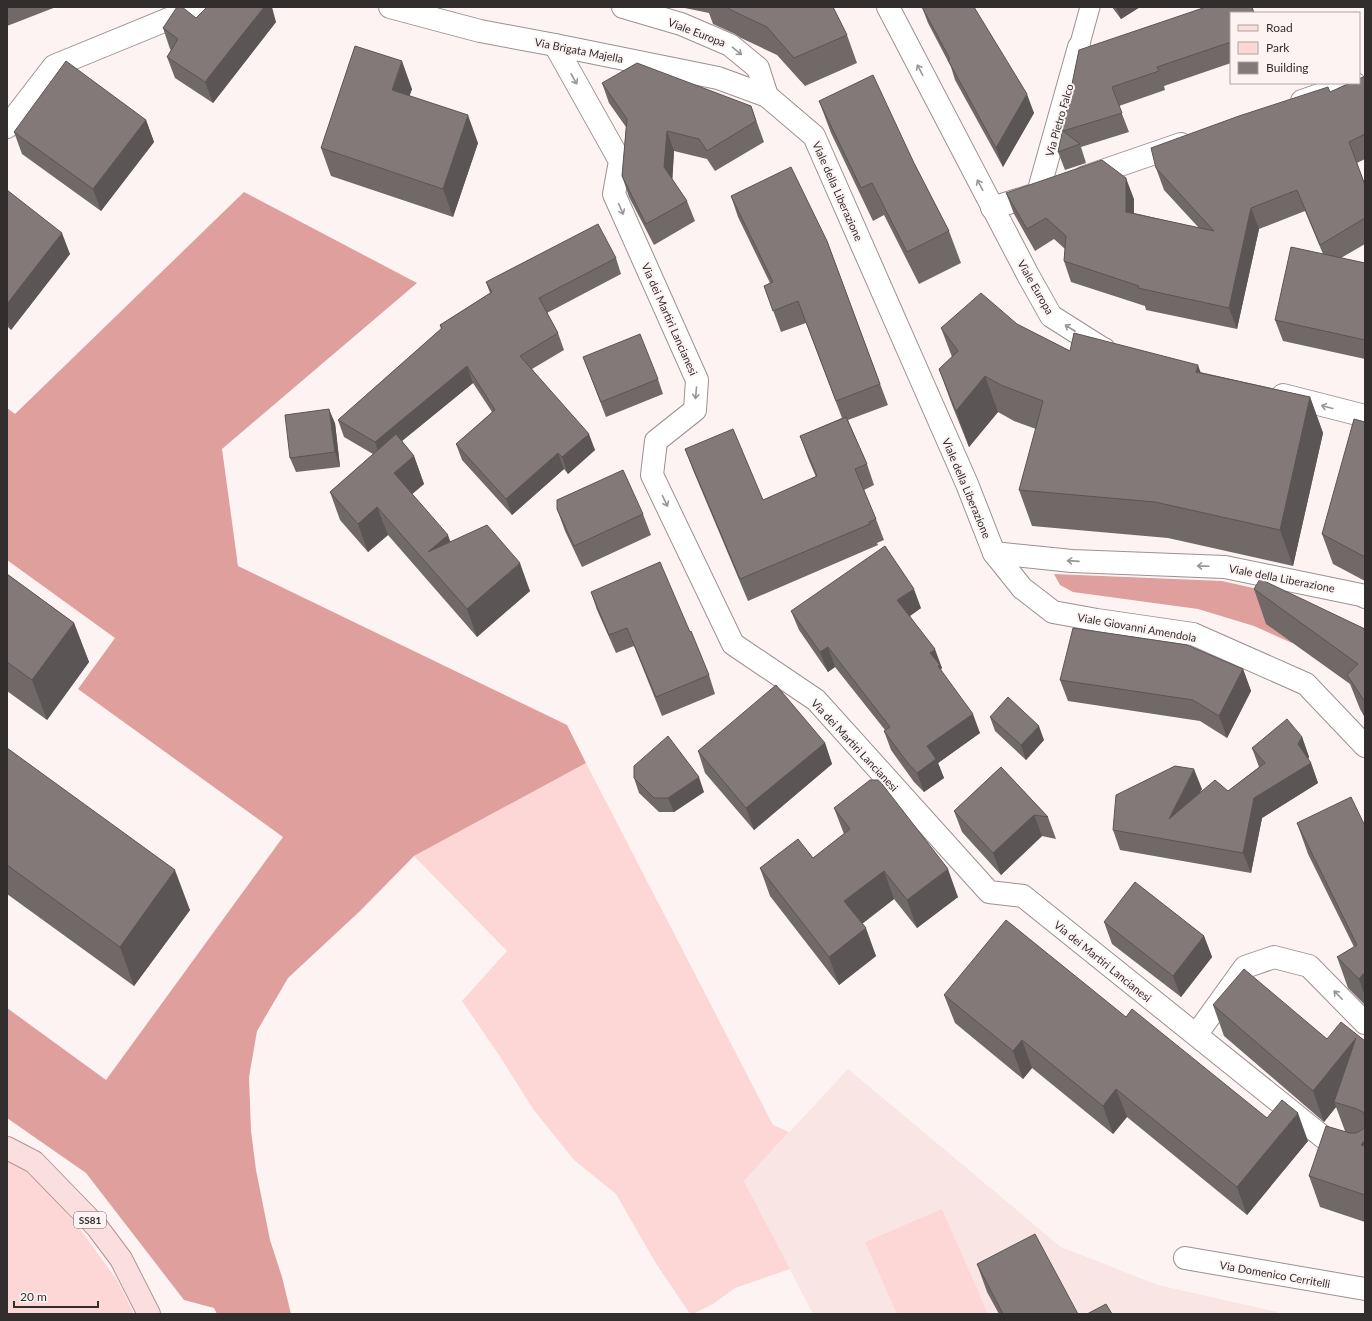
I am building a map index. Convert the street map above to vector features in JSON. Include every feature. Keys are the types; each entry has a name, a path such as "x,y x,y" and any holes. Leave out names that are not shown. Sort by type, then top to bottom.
{"main road":[{"name":"SS81","path":"7,1148 34,1162 97,1228 121,1259 149,1314"}],"street":[{"path":"7,127 54,66 198,7"},
{"name":"Via Brigata Majella","path":"390,7 480,31 718,78 767,96"},
{"name":"Viale Europa","path":"623,7 681,24 730,44 758,68 767,96"},
{"name":"Viale Europa","path":"888,7 992,208 1051,316 1100,347 1123,353"},
{"path":"1079,47 1090,7"},
{"name":"Via dei Martiri Lancianesi","path":"555,45 620,161 614,194 697,380 695,410 656,441 652,475 733,644 816,700 989,892 1023,896 1328,1141 1365,1152"},
{"name":"Via Pietro Falco","path":"1038,193 1079,47"},
{"path":"1286,107 1351,84"},
{"name":"Viale della Liberazione","path":"767,96 814,136 967,484 994,553 1072,561 1225,567 1361,594 1365,597"},
{"path":"992,208 1196,138"},
{"path":"1266,391 1365,416"},
{"name":"Viale Giovanni Amendola","path":"994,553 1022,588 1053,612 1193,634 1306,684 1365,746"},
{"path":"1196,1035 1245,967 1274,957 1309,966 1365,1023"},
{"name":"Via Domenico Cerritelli","path":"1185,1258 1365,1289"}],"shaded area":[{"path":"244,192 417,283 222,449 238,566 567,725 586,763 414,856 360,911 288,978 257,1031 249,1077 251,1131 256,1170 270,1240 282,1277 291,1314 217,1314 214,1308 184,1300 86,1173 7,1118 7,1008 106,1080 283,837 78,689 115,638 7,560 7,408 15,414"},
{"path":"1054,574 1222,581 1306,600 1292,643 1254,626 1198,609 1073,592 1060,585"},
{"path":"848,1069 1061,1247 1158,1285 1278,1312 1277,1314 813,1314 744,1181"}],"green space":[{"path":"586,763 773,1125 789,1132 744,1181 790,1269 735,1288 713,1304 693,1314 690,1314 655,1262 616,1194 574,1160 533,1109 501,1058 462,1001 507,951 414,856"},
{"path":"7,1161 37,1178 80,1229 117,1280 134,1314 7,1314"},
{"path":"942,1209 988,1314 897,1314 865,1242"}],"building":[{"path":"177,7 182,7 196,18 207,7 264,7 205,82 167,57 178,39 163,28"},
{"path":"727,7 833,7 847,35 794,58 767,27"},
{"path":"922,7 974,7 1027,94 996,148 948,60 950,59"},
{"path":"1206,7 1252,7 1254,12 1230,12 1230,42 1157,67 1159,71 1112,87 1122,113 1063,131 1080,144 1058,152 1079,50"},
{"path":"355,46 402,61 392,90 468,115 443,189 321,148"},
{"path":"66,61 146,120 93,189 14,132"},
{"path":"637,63 751,106 756,121 707,151 699,139 667,131 664,167 687,201 646,224 622,176 627,119 602,83"},
{"path":"873,75 914,163 949,231 907,252 872,183 861,188 819,101"},
{"path":"1365,76 1365,134 1349,142 1365,185 1365,218 1320,245 1297,190 1251,208 1229,308 1138,288 1139,286 1064,261 1066,236 1046,218 1027,229 1006,193 1102,160 1126,178 1126,212 1214,231 1156,168 1151,148 1239,116 1328,87 1330,92 1348,84 1360,84 1360,78"},
{"path":"791,167 827,241 880,384 836,401 798,301 773,311 764,286 773,282 731,196"},
{"path":"7,190 62,233 7,304"},
{"path":"598,224 616,258 539,298 558,333 520,356 589,434 562,457 558,453 506,499 456,444 495,410 467,366 375,442 338,420 442,328 440,325 492,292 486,282"},
{"path":"1291,247 1365,263 1365,340 1275,320"},
{"path":"981,293 1017,324 1070,351 1074,333 1198,365 1196,372 1310,397 1280,530 1155,502 1019,490 1043,401 1001,385 985,376 956,411 939,369 958,351 941,328"},
{"path":"640,334 658,379 601,402 583,357"},
{"path":"329,409 335,452 290,458 285,415"},
{"path":"846,417 867,464 855,469 876,519 869,522 870,524 740,579 685,449 733,429 763,500 817,476 800,436"},
{"path":"1354,419 1365,422 1365,557 1322,534"},
{"path":"396,434 414,456 394,473 448,535 428,552 487,525 520,563 467,609 377,507 358,524 330,492"},
{"path":"623,470 643,514 574,546 557,509 557,500"},
{"path":"885,546 914,589 897,600 935,649 930,653 940,665 938,666 973,714 927,746 936,759 917,773 884,731 890,727 828,647 820,652 791,611"},
{"path":"660,562 709,675 656,697 627,628 609,635 591,592"},
{"path":"7,574 74,623 32,680 7,662"},
{"path":"1260,579 1365,629 1365,702 1347,675 1358,664 1254,589"},
{"path":"1073,628 1187,645 1243,669 1219,716 1193,700 1060,680"},
{"path":"776,685 825,743 746,808 698,751"},
{"path":"1008,697 1039,726 1021,745 990,717"},
{"path":"1287,719 1302,737 1298,744 1311,763 1254,798 1243,853 1113,830 1116,795 1175,766 1194,769 1169,819 1215,780 1228,791 1265,763 1252,748"},
{"path":"668,736 699,777 668,798 654,798 634,778 634,766"},
{"path":"7,748 175,870 120,947 7,865"},
{"path":"1001,767 1048,817 1034,815 993,853 954,811"},
{"path":"870,780 879,780 948,869 907,900 884,871 844,901 866,928 829,957 760,868 798,839 813,858 850,829 834,808"},
{"path":"1351,797 1365,826 1365,972 1359,979 1337,957 1357,945 1297,823"},
{"path":"1135,882 1204,936 1173,976 1104,922"},
{"path":"1006,920 1126,1017 1132,1009 1267,1118 1282,1100 1298,1113 1237,1187 1116,1089 1103,1106 1022,1040 1013,1051 944,995"},
{"path":"1244,969 1327,1039 1341,1022 1365,1041 1365,1117 1363,1112 1357,1109 1334,1102 1356,1038 1313,1091 1213,1005"},
{"path":"1326,1126 1350,1133 1356,1133 1362,1130 1365,1126 1365,1140 1361,1145 1365,1146 1365,1195 1309,1176"},
{"path":"1035,1234 1078,1314 1003,1314 977,1264"},
{"path":"1106,1304 1112,1314 1087,1314"}]}
